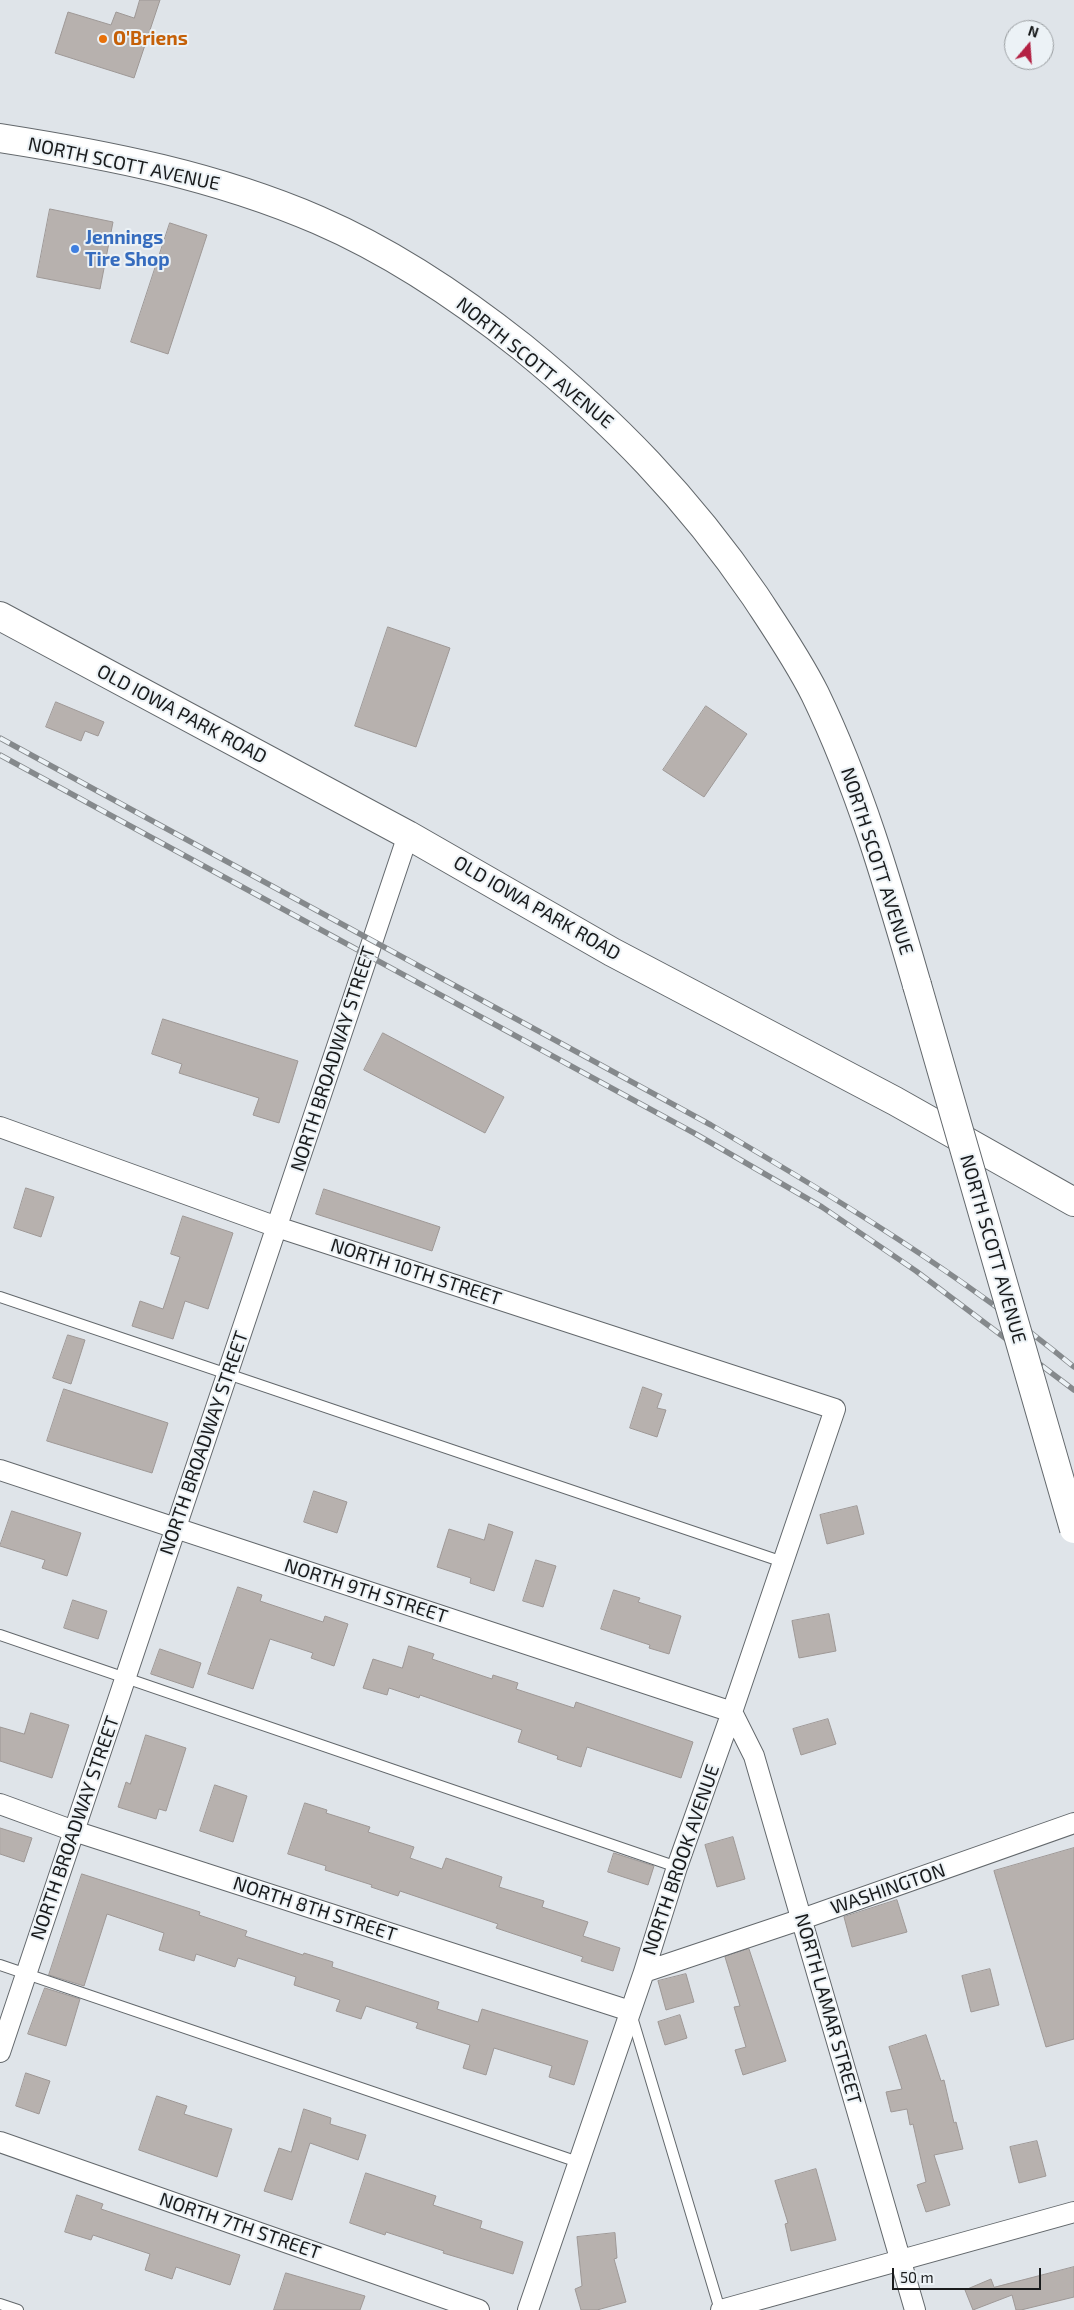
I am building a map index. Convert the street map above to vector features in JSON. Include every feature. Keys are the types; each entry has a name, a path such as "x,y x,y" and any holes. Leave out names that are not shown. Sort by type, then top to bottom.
{"main road":[{"name":"NORTH SCOTT AVENUE","path":"0,138 84,151 185,174 257,196 320,220 409,266 491,322 580,396 625,438 668,484 721,547 778,630 814,692 860,801 879,855 1074,1529"},
{"name":"OLD IOWA PARK ROAD","path":"0,616 408,834 612,952 894,1101 1074,1202"}],"street":[{"name":"NORTH BROADWAY STREET","path":"0,2052 408,834"},
{"name":"NORTH 10TH STREET","path":"0,1127 277,1227 835,1409"},
{"name":"NORTH BROOK AVENUE","path":"528,2310 644,1972 677,1867 835,1409"},
{"name":"NORTH 9TH STREET","path":"0,1470 732,1712"},
{"name":"NORTH LAMAR STREET","path":"732,1712 754,1756 915,2310"},
{"name":"NORTH 8TH STREET","path":"0,1804 74,1831 630,2012"},
{"name":"WASHINGTON","path":"644,1972 802,1919 1074,1823"},
{"name":"NORTH 7TH STREET","path":"0,2142 479,2310"},
{"path":"720,2310 1074,2212"}],"lane":[{"path":"0,1297 783,1562"},
{"path":"0,1635 677,1867"},
{"path":"0,1966 578,2162"},
{"path":"630,2012 720,2310"},
{"path":"0,2304 18,2310"}],"building":[{"name":"O'Briens","path":"140,0 160,0 134,78 55,53 68,12 111,25 116,12 134,18"},
{"name":"Jennings Tire Shop","path":"50,209 113,222 100,289 37,277"},
{"path":"170,223 207,235 168,354 131,342"},
{"path":"388,627 450,648 416,747 355,726"},
{"path":"56,702 104,722 98,736 85,731 81,741 46,727"},
{"path":"706,706 747,734 704,797 663,770"},
{"path":"163,1019 298,1061 279,1123 253,1115 259,1098 179,1073 182,1064 152,1054"},
{"path":"383,1033 504,1097 485,1133 364,1070"},
{"path":"26,1188 54,1197 41,1237 14,1228"},
{"path":"324,1189 440,1227 432,1251 316,1214"},
{"path":"183,1216 233,1233 208,1309 185,1301 173,1339 132,1326 140,1301 163,1309 180,1257 171,1254"},
{"path":"68,1335 85,1340 71,1384 53,1378"},
{"path":"643,1387 662,1394 657,1408 666,1410 657,1437 630,1428"},
{"path":"64,1389 168,1423 152,1473 47,1441"},
{"path":"314,1491 347,1502 337,1533 304,1522"},
{"path":"857,1506 864,1534 827,1544 820,1515"},
{"path":"12,1511 81,1533 67,1576 42,1568 45,1560 0,1546"},
{"path":"489,1524 513,1532 494,1591 470,1583 471,1578 437,1567 449,1529 484,1540"},
{"path":"536,1560 556,1566 543,1607 523,1601"},
{"path":"238,1587 262,1595 260,1601 323,1622 325,1616 348,1624 334,1666 311,1658 313,1653 270,1639 253,1689 208,1674"},
{"path":"614,1590 640,1598 638,1602 681,1616 669,1654 649,1648 650,1645 601,1629"},
{"path":"73,1600 107,1611 98,1639 64,1628"},
{"path":"829,1614 836,1651 799,1658 792,1621"},
{"path":"409,1646 434,1654 432,1659 492,1679 493,1675 518,1683 516,1689 574,1708 576,1702 693,1742 681,1778 587,1747 581,1767 557,1759 558,1756 518,1742 522,1730 420,1695 419,1698 389,1688 387,1695 363,1688 373,1659 402,1668"},
{"path":"160,1649 201,1663 193,1688 151,1674"},
{"path":"31,1713 69,1725 52,1778 0,1761 0,1727 24,1734"},
{"path":"828,1719 836,1744 801,1755 793,1729"},
{"path":"146,1735 186,1748 166,1811 159,1809 156,1819 118,1807 126,1782 130,1784"},
{"path":"215,1785 247,1796 233,1842 200,1831"},
{"path":"305,1803 327,1810 326,1813 370,1827 368,1832 414,1847 410,1858 442,1869 446,1858 502,1877 499,1887 544,1901 542,1907 588,1922 583,1936 620,1948 613,1971 581,1961 583,1957 496,1928 498,1924 400,1891 398,1896 371,1887 372,1885 325,1870 326,1866 288,1854"},
{"path":"0,1828 32,1838 24,1862 0,1854"},
{"path":"733,1837 745,1879 717,1887 705,1845"},
{"path":"1074,1848 1074,2039 1046,2047 994,1871"},
{"path":"614,1853 654,1866 648,1885 608,1872"},
{"path":"82,1874 200,1912 199,1915 247,1931 245,1936 303,1955 304,1953 333,1962 332,1967 439,2002 437,2009 478,2022 482,2009 588,2041 574,2085 549,2077 552,2066 494,2048 486,2075 463,2068 470,2045 416,2028 418,2023 366,2006 361,2019 336,2011 340,2000 294,1985 296,1977 238,1958 235,1967 196,1954 194,1961 159,1950 164,1933 107,1914 84,1986 49,1975"},
{"path":"897,1900 907,1932 852,1947 844,1917"},
{"path":"749,1949 786,2061 743,2075 735,2050 746,2047 734,2007 740,2006 725,1957"},
{"path":"990,1969 999,2005 971,2012 962,1976"},
{"path":"686,1974 694,2002 666,2010 658,1981"},
{"path":"45,1988 80,1999 66,2046 28,2034"},
{"path":"680,2015 687,2038 665,2045 658,2022"},
{"path":"926,2035 941,2081 944,2080 954,2123 956,2122 963,2149 934,2155 950,2205 926,2212 917,2185 926,2182 913,2124 910,2125 907,2109 891,2112 886,2092 902,2089 889,2047"},
{"path":"26,2073 50,2081 39,2114 16,2106"},
{"path":"157,2096 187,2106 184,2114 232,2129 217,2177 139,2150"},
{"path":"304,2109 331,2118 330,2124 366,2135 358,2160 310,2143 292,2200 264,2191 279,2148 291,2152"},
{"path":"1037,2141 1046,2176 1019,2183 1010,2147"},
{"path":"816,2169 836,2240 791,2251 785,2224 788,2223 775,2181"},
{"path":"366,2173 436,2196 433,2205 482,2221 480,2228 523,2242 513,2274 443,2253 444,2251 386,2232 385,2235 350,2223"},
{"path":"77,2195 103,2204 101,2209 240,2255 230,2285 176,2267 172,2279 145,2270 150,2254 93,2235 91,2240 65,2232"},
{"path":"615,2233 617,2258 614,2259 626,2302 597,2310 581,2310 575,2289 582,2286 577,2237"},
{"path":"1074,2267 1074,2297 1021,2310 1016,2310 1012,2295 973,2310 965,2290 991,2279 994,2287"},
{"path":"286,2273 365,2296 360,2310 274,2310"}],"railway":[{"path":"0,738 711,1125 897,1238 987,1300 1074,1367"},
{"path":"0,755 694,1133 822,1207 916,1271 1074,1390"}],"place":[{"name":"O'Briens","path":"103,39"},
{"name":"Jennings Tire Shop","path":"75,249"}]}
